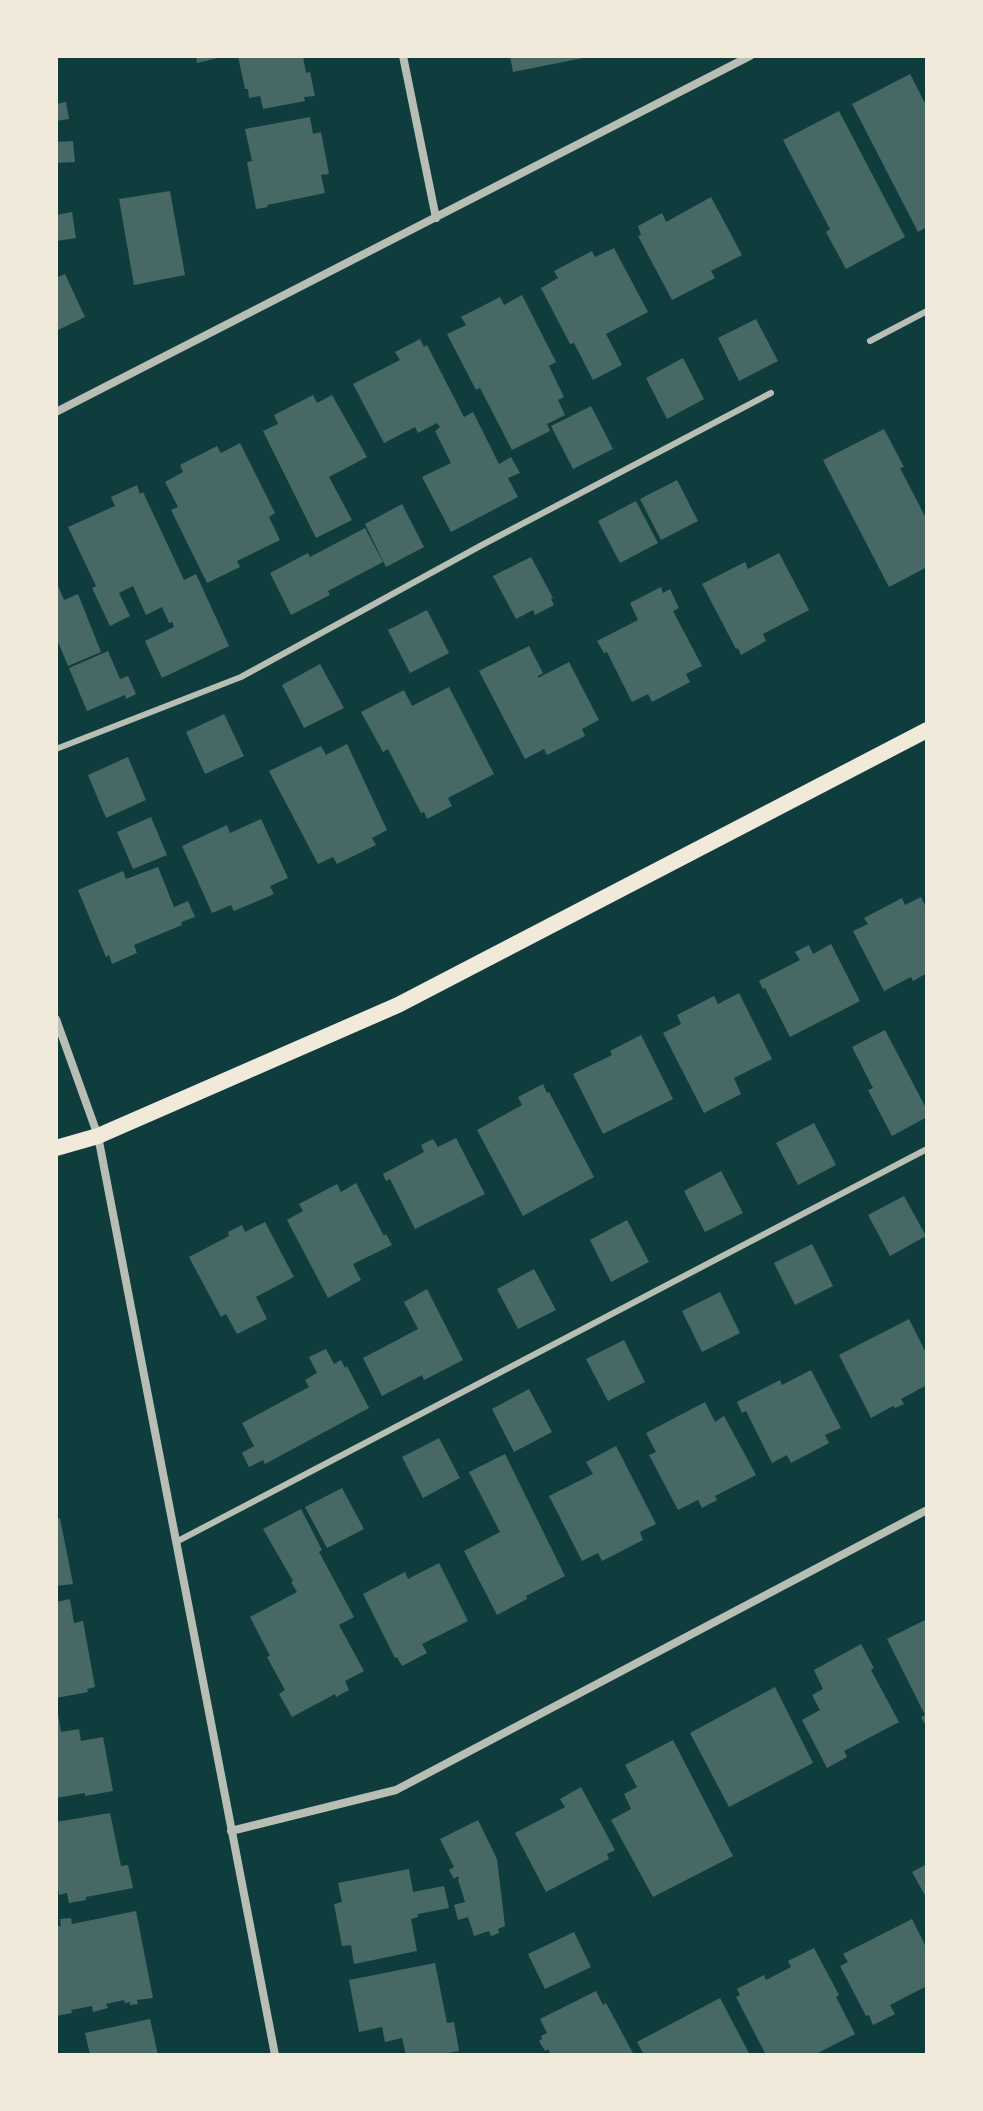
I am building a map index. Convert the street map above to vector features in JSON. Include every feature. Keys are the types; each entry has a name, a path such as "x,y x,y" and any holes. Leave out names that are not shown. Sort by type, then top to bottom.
{"main road":[{"path":"56,1148 98,1136 398,1005 927,730"}],"street":[{"path":"403,56 436,218"},
{"path":"56,412 750,56"},
{"path":"56,1019 98,1136 275,2055"},
{"path":"231,1831 396,1790 927,1510"}],"lane":[{"path":"870,341 927,311"},
{"path":"56,749 241,677 482,545 771,393"},
{"path":"176,1542 927,1149"}],"building":[{"path":"196,56 222,56 222,57 197,63"},
{"path":"238,56 303,56 315,96 304,97 305,101 263,109 260,96 249,98"},
{"path":"510,56 588,56 588,57 513,72"},
{"path":"910,74 927,107 927,227 918,232 852,104"},
{"path":"66,102 69,119 56,121 56,104"},
{"path":"839,111 905,237 846,269 826,232 830,229 783,140"},
{"path":"310,117 313,134 321,132 329,174 321,175 325,193 256,209 247,162 252,161 245,129"},
{"path":"73,141 75,162 56,163 56,142"},
{"path":"170,191 185,275 134,285 119,199"},
{"path":"711,197 742,255 711,271 715,278 672,300 638,236 641,235 638,226 662,213 666,222"},
{"path":"72,212 76,238 56,241 56,215"},
{"path":"614,248 648,312 606,334 622,365 593,380 541,288 558,278 554,271 592,251 595,257"},
{"path":"65,274 85,317 56,331 56,278"},
{"path":"522,295 556,362 549,366 564,397 558,400 565,415 547,424 550,431 512,450 447,334 466,325 461,317 500,297 504,305"},
{"path":"756,319 778,361 739,381 718,338"},
{"path":"420,339 424,347 427,345 464,417 473,412 499,464 511,457 520,473 508,478 518,497 451,532 422,477 451,463 435,431 440,427 437,423 418,433 415,427 384,443 353,384 400,360 395,352"},
{"path":"683,358 704,399 667,419 646,378"},
{"path":"313,395 317,403 332,395 367,457 329,477 352,520 316,538 263,431 278,424 274,415"},
{"path":"591,406 613,449 573,469 551,426"},
{"path":"884,429 927,520 927,567 889,587 823,460"},
{"path":"240,443 275,513 269,517 280,540 237,561 240,567 207,583 171,510 178,507 165,482 183,472 180,465 217,446 221,453"},
{"path":"677,480 698,521 661,540 640,499"},
{"path":"137,485 184,580 196,574 229,646 162,678 145,641 174,627 172,622 169,623 162,607 146,615 133,586 119,593 130,616 110,626 92,588 96,586 68,527 115,506 111,497"},
{"path":"636,501 658,543 620,563 598,521"},
{"path":"402,504 424,547 386,567 365,524"},
{"path":"365,528 383,562 291,615 270,573 308,553 310,557"},
{"path":"779,553 809,610 763,634 766,641 741,655 702,584 745,562 748,569"},
{"path":"531,557 554,605 535,615 533,610 516,619 493,576"},
{"path":"56,581 64,600 78,594 101,652 68,666 56,637"},
{"path":"661,587 663,593 670,589 679,608 673,611 702,666 686,674 690,682 652,702 648,694 632,702 607,652 604,653 597,641 638,620 630,603"},
{"path":"427,610 449,653 410,673 388,630"},
{"path":"529,646 543,673 538,678 569,662 599,720 582,729 585,736 547,755 544,749 525,759 479,671"},
{"path":"108,651 120,679 128,676 136,694 126,699 125,695 87,711 69,668"},
{"path":"320,664 344,708 304,728 282,685"},
{"path":"449,687 494,774 448,798 452,806 427,819 388,749 383,752 361,712 404,690 412,706"},
{"path":"224,714 244,756 205,774 186,732"},
{"path":"347,744 387,830 372,838 376,845 337,864 333,857 318,864 269,771 321,746 326,755"},
{"path":"128,757 146,800 106,818 88,775"},
{"path":"151,817 167,855 133,869 117,832"},
{"path":"261,819 288,878 270,886 274,894 234,911 231,905 212,913 182,846 227,825 230,833"},
{"path":"158,867 174,907 188,901 195,917 134,945 137,953 112,964 109,955 106,957 78,890 123,871 126,879"},
{"path":"921,897 927,909 927,973 913,981 911,977 884,991 853,931 868,924 864,918 902,898 905,905"},
{"path":"831,944 860,1001 790,1037 759,981 800,960 795,952 809,945 813,954"},
{"path":"739,993 772,1059 734,1078 741,1094 704,1113 663,1033 681,1024 677,1015 714,996 718,1004"},
{"path":"885,1030 927,1110 927,1117 892,1136 868,1090 873,1088 852,1047"},
{"path":"641,1035 673,1099 603,1134 573,1074 612,1055 610,1051"},
{"path":"543,1084 594,1177 523,1216 477,1130 522,1105 518,1097"},
{"path":"814,1123 836,1165 798,1185 776,1143"},
{"path":"456,1138 485,1194 415,1229 390,1179 386,1181 383,1174 424,1152 421,1145 433,1139 438,1147"},
{"path":"721,1171 743,1213 705,1232 684,1191"},
{"path":"356,1183 392,1245 353,1264 361,1280 328,1298 287,1220 303,1211 299,1204 337,1184 341,1192"},
{"path":"904,1196 926,1236 890,1256 868,1215"},
{"path":"627,1220 649,1262 611,1282 590,1240"},
{"path":"265,1222 294,1277 256,1297 267,1319 237,1334 226,1314 221,1317 189,1257 229,1236 228,1232 242,1225 245,1232"},
{"path":"812,1244 833,1286 795,1305 774,1263"},
{"path":"534,1269 556,1310 518,1329 497,1289"},
{"path":"427,1289 463,1360 424,1380 422,1375 382,1396 363,1358 418,1329 404,1302"},
{"path":"720,1292 740,1333 702,1352 682,1311"},
{"path":"909,1319 927,1355 927,1385 901,1399 904,1404 893,1406 871,1418 839,1355"},
{"path":"624,1340 645,1382 608,1401 586,1359"},
{"path":"326,1349 334,1364 341,1360 345,1368 347,1366 369,1408 265,1464 263,1460 249,1467 242,1453 254,1446 242,1423 309,1387 305,1380 317,1373 309,1357"},
{"path":"811,1370 841,1428 825,1435 829,1443 791,1463 787,1455 772,1463 746,1411 742,1413 737,1402 780,1380 782,1385"},
{"path":"529,1389 552,1432 514,1452 492,1409"},
{"path":"705,1402 715,1422 724,1416 756,1475 715,1496 717,1500 702,1508 698,1500 678,1510 649,1455 656,1452 646,1433"},
{"path":"439,1438 460,1478 423,1498 402,1457"},
{"path":"616,1446 656,1524 640,1532 643,1540 602,1561 598,1553 582,1561 549,1496 593,1474 586,1462"},
{"path":"505,1454 565,1576 497,1615 464,1551 500,1532 469,1472"},
{"path":"342,1488 364,1529 327,1548 305,1507"},
{"path":"301,1509 322,1550 319,1552 354,1617 339,1625 364,1671 345,1681 349,1690 292,1717 279,1694 285,1690 250,1617 297,1592 263,1529"},
{"path":"60,1518 73,1584 56,1586 56,1519"},
{"path":"439,1563 468,1621 422,1644 427,1653 402,1666 363,1594 405,1572 408,1579"},
{"path":"70,1599 74,1623 83,1621 95,1687 87,1689 88,1692 56,1698 56,1602"},
{"path":"927,1619 927,1728 921,1717 925,1715 887,1639"},
{"path":"861,1644 899,1722 844,1751 847,1757 827,1768 802,1720 820,1710 812,1695 823,1689 814,1670"},
{"path":"775,1687 813,1763 729,1807 690,1733"},
{"path":"56,1713 61,1732 79,1729 81,1741 103,1737 113,1791 56,1798"},
{"path":"673,1740 733,1856 653,1897 611,1820 631,1809 624,1794 637,1787 625,1765"},
{"path":"581,1787 615,1850 607,1854 609,1859 546,1892 515,1833 565,1807 560,1799"},
{"path":"110,1813 121,1866 128,1865 133,1888 69,1903 67,1893 59,1895 56,1878 56,1822"},
{"path":"478,1820 497,1859 505,1926 491,1936 489,1931 474,1936 468,1917 458,1920 454,1905 465,1902 458,1876 454,1879 449,1870 454,1867 440,1839"},
{"path":"927,1864 927,1899 912,1872"},
{"path":"409,1869 413,1892 444,1886 449,1908 418,1914 418,1917 411,1919 417,1951 354,1964 351,1945 342,1946 334,1904 342,1902 338,1883"},
{"path":"136,1911 153,1998 137,2000 138,2004 130,2005 124,2000 106,2004 108,2008 93,2012 92,2006 56,2016 56,1926 61,1926 60,1919 71,1918 72,1924"},
{"path":"912,1919 927,1949 927,1986 890,2005 895,2014 873,2025 840,1966 848,1962 843,1954"},
{"path":"574,1932 591,1967 545,1989 528,1954"},
{"path":"814,1948 855,2034 814,2055 766,2055 736,1997 740,1995 737,1989 764,1975 766,1980 791,1967 788,1961"},
{"path":"435,1963 447,2023 454,2022 459,2051 406,2055 402,2038 385,2042 382,2027 359,2032 349,1980"},
{"path":"596,1991 603,2005 606,2003 634,2055 551,2055 548,2049 545,2051 539,2041 547,2033 540,2019"},
{"path":"720,1998 750,2055 644,2055 637,2042"},
{"path":"150,2019 158,2055 90,2055 85,2033"}]}
